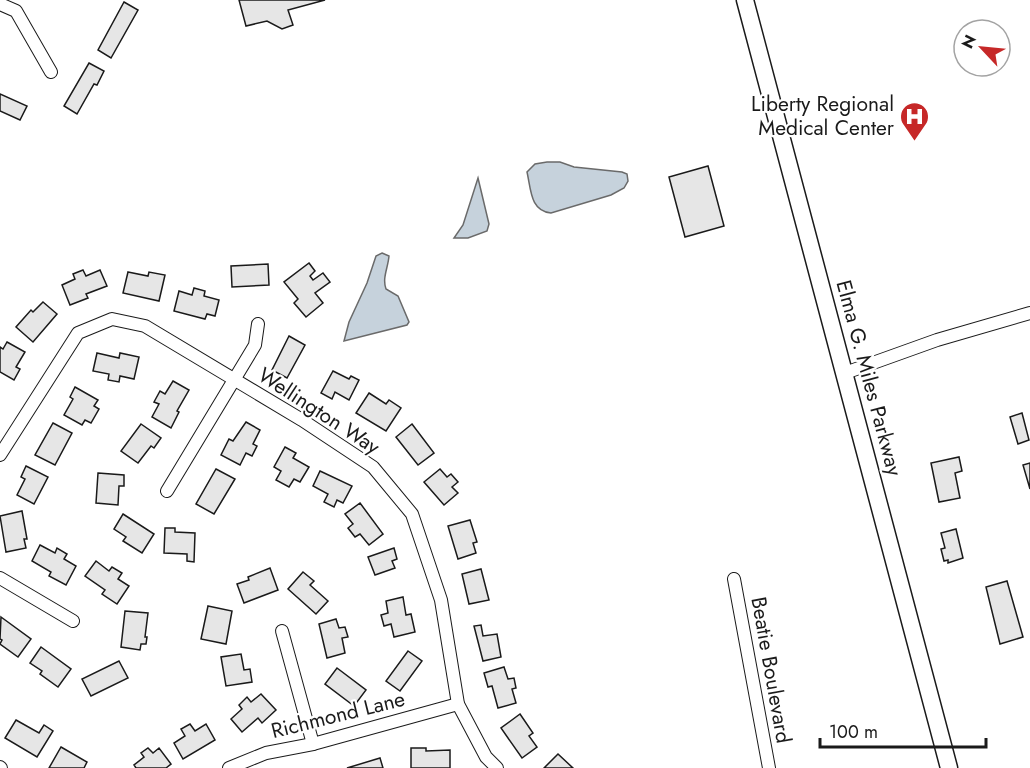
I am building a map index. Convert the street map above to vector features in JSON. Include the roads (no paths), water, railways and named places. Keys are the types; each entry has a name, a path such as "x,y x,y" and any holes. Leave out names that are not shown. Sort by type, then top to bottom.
{"main road":[{"name":"Elma G. Miles Parkway","path":"745,0 949,768"}],"street":[{"path":"0,4 15,11 51,72"},
{"path":"845,372 937,340 1030,313"},
{"name":"Wellington Way","path":"0,455 78,333 112,319 145,326 302,420 373,468 412,514 441,600 458,704 486,757 497,768"},
{"path":"167,491 255,345 258,324"},
{"path":"0,578 73,621"},
{"name":"Beatie Boulevard","path":"734,579 769,768"},
{"path":"282,631 313,744"},
{"name":"Richmond Lane","path":"229,768 266,753 313,744 458,704"}],"place":[{"name":"Liberty Regional Medical Center","path":"915,142"}]}
